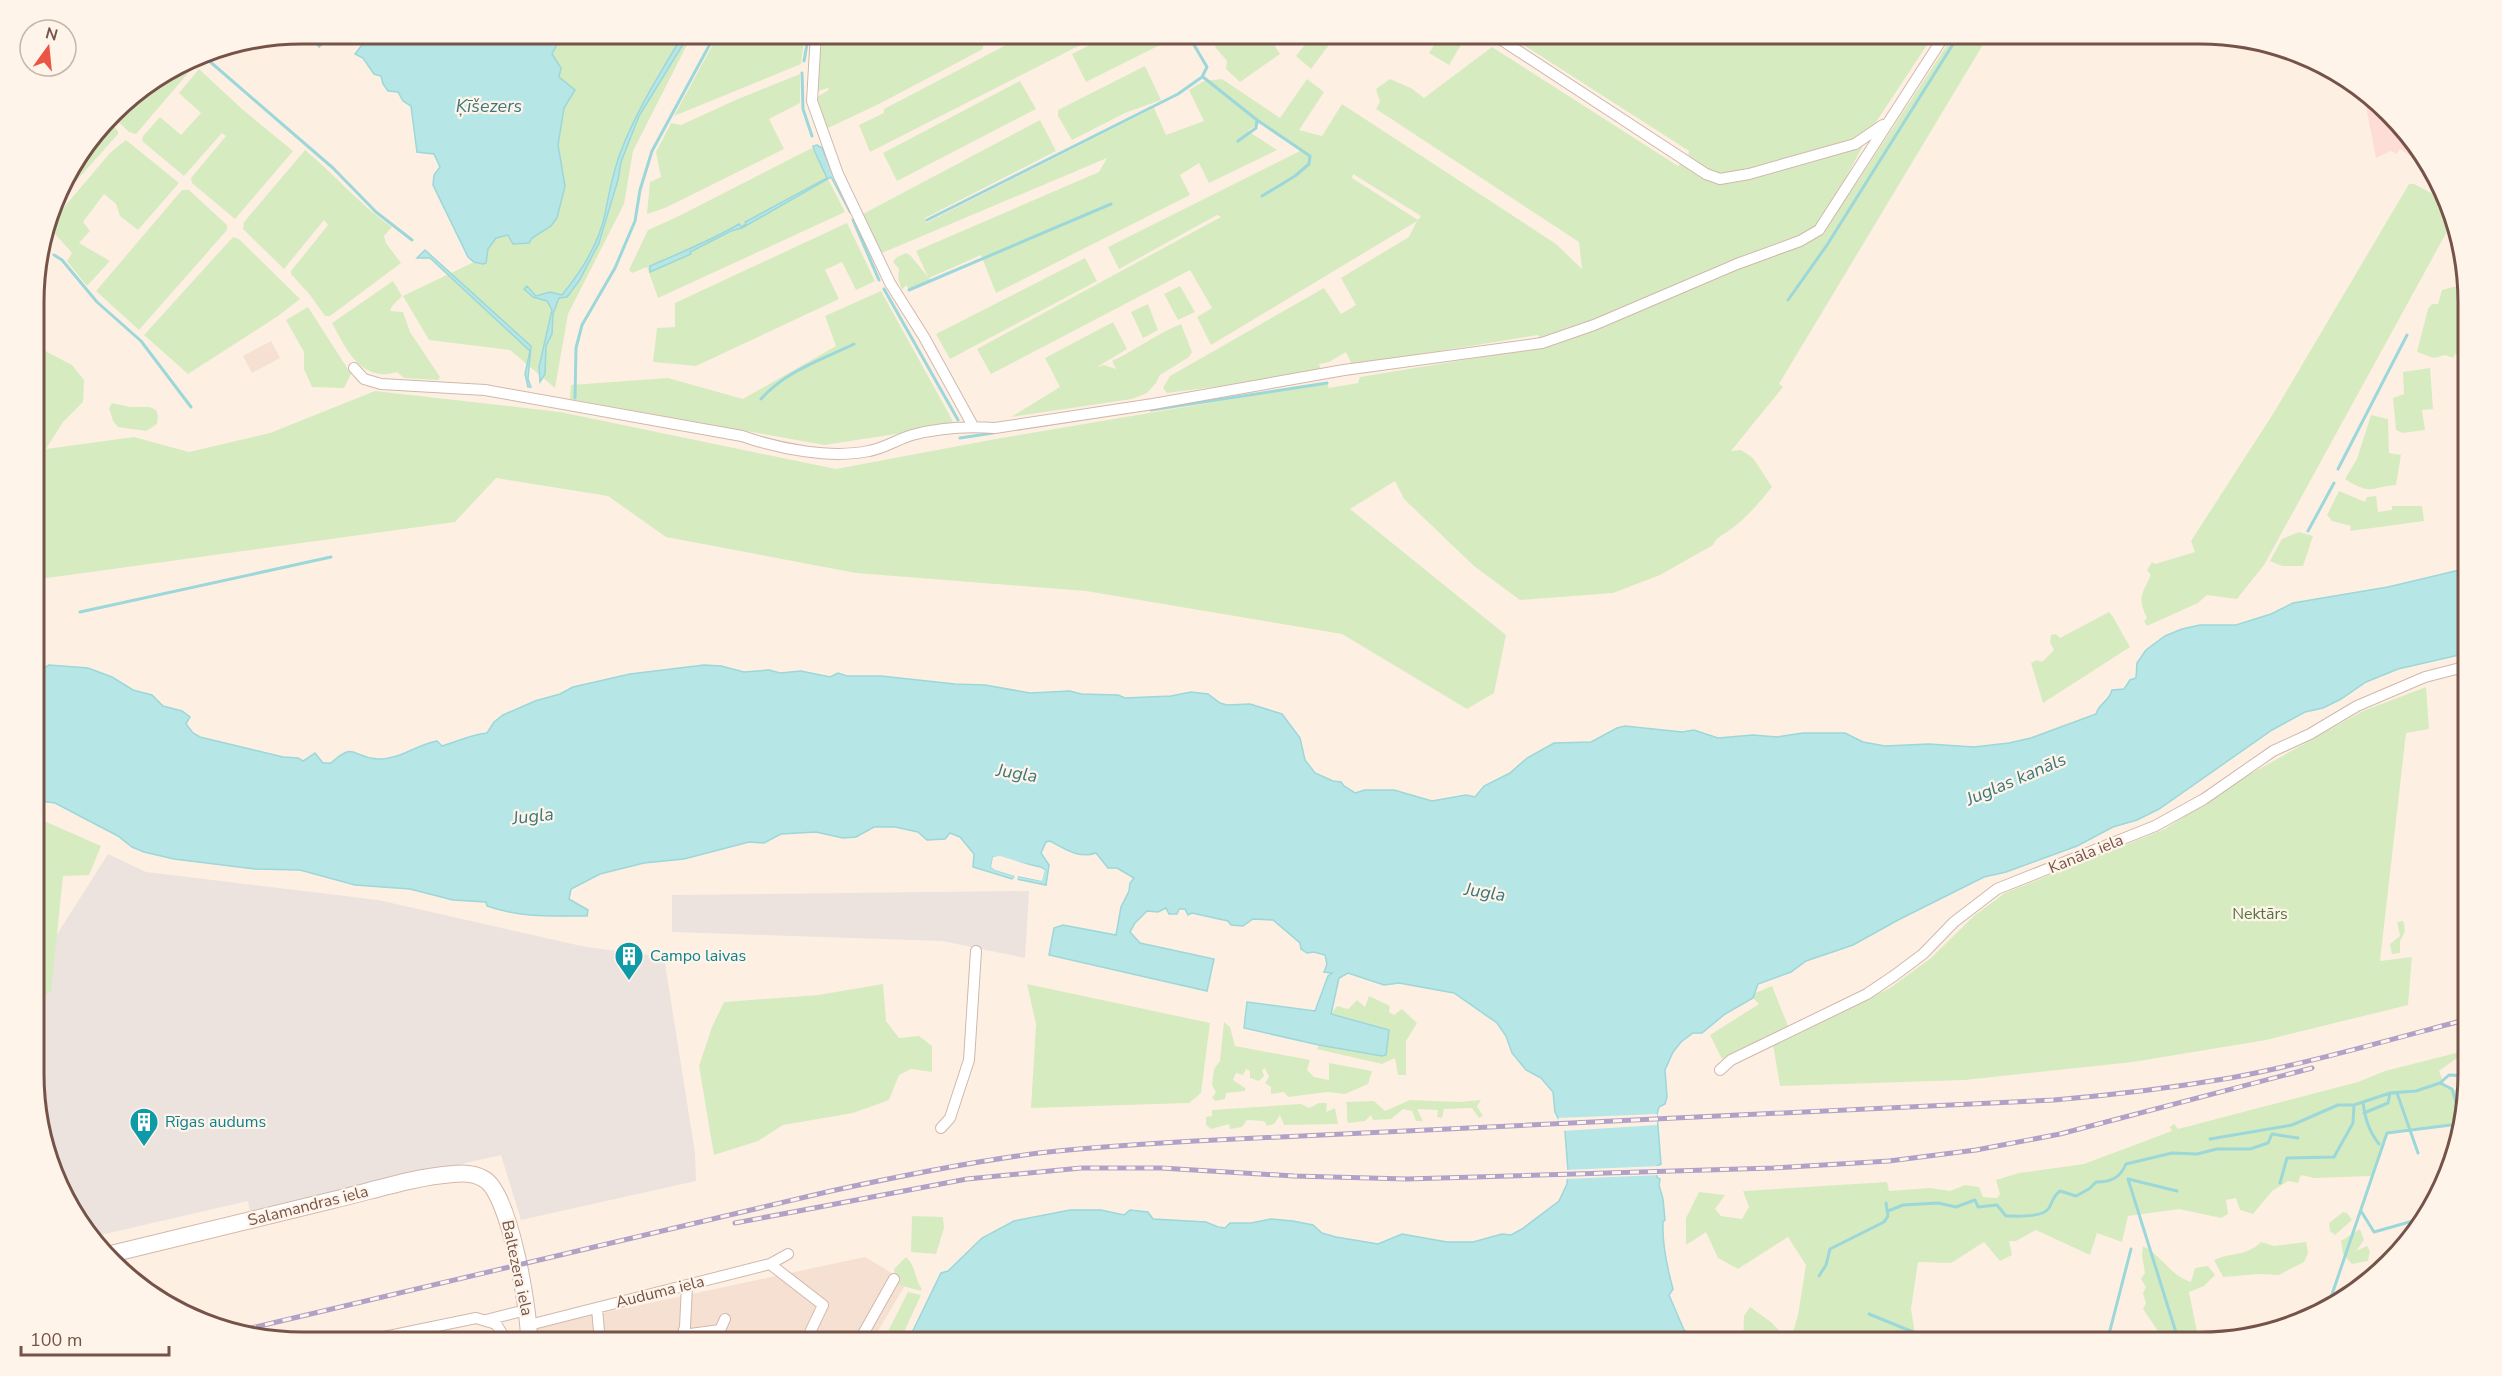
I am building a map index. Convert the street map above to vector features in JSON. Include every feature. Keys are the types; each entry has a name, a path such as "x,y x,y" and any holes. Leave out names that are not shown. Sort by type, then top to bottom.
{"street":[{"path":"815,44 812,101 838,174 890,283 924,337 973,426"},
{"path":"1508,44 1706,174 1720,179 1749,174 1854,144 1888,121"},
{"path":"354,368 363,380 381,384 485,390 742,436 796,450 868,451 914,434 973,426 995,428 1153,404 1344,370 1542,343 1593,325 1737,264 1800,241 1819,230 1939,44"},
{"name":"Kanāla iela","path":"1720,1070 1731,1060 1867,994 1923,954 1954,922 1997,889 2155,826 2204,799 2273,751 2310,734 2356,706 2425,677 2458,669"},
{"path":"941,1128 950,1118 969,1060 976,951"},
{"name":"Salamandras iela","path":"115,1253 402,1184 454,1174 483,1178 499,1195"},
{"name":"Baltezera iela","path":"499,1195 511,1228 529,1332"},
{"name":"Auduma iela","path":"486,1320 528,1318 597,1308 770,1264 788,1254"},
{"path":"770,1264 823,1305 810,1332"},
{"path":"864,1332 894,1279"},
{"path":"683,1332 688,1297 687,1285"},
{"path":"597,1308 599,1332"},
{"path":"404,1332 463,1319 486,1320 496,1324 501,1332"},
{"path":"712,1332 720,1330 725,1319"}],"shaded area":[{"path":"2365,103 2395,131 2415,159 2400,149 2396,154 2391,151 2376,158"},
{"path":"271,341 280,358 252,373 243,356"},
{"path":"108,854 146,872 378,900 586,947 664,957 695,1153 696,1181 521,1220 501,1155 250,1213 248,1201 100,1235 70,1189 57,1158 48,1125 44,1092 44,955"},
{"path":"1029,891 1025,958 942,941 672,932 672,895"},
{"path":"865,1257 907,1282 877,1332 514,1332"}],"green space":[{"path":"557,44 687,44 633,151 624,204 568,314 555,388 510,350 429,340 403,296 474,262 483,264 496,238 508,235 529,243 532,238 551,226 565,186 558,145 564,108 574,90 559,77 561,68 552,54"},
{"path":"713,44 804,44 801,64 674,116"},
{"path":"821,44 983,44 983,49 828,128 822,120 815,98 829,90 828,88 818,91"},
{"path":"1008,44 1082,44 870,152 859,125 884,113 884,109"},
{"path":"1092,44 1162,44 1086,82 1072,54"},
{"path":"1218,44 1274,44 1280,54 1240,82 1226,69 1227,61 1215,47"},
{"path":"1305,44 1330,44 1311,69 1296,56"},
{"path":"1461,44 1449,65 1429,53 1434,45"},
{"path":"1522,44 1928,44 1876,122 1825,216 1850,193 1948,44 1983,44 1779,384 1783,387 1731,451 1741,450 1753,458 1772,487 1745,517 1719,537 1713,545 1660,575 1613,593 1520,600 1474,566 1404,499 1395,481 1350,509 1506,635 1494,693 1467,709 1342,634 1086,591 856,573 666,537 608,496 496,478 455,522 44,578 44,349 72,365 84,380 83,402 63,422 46,449 134,437 189,452 270,433 375,391 560,412 836,469 1001,438 1327,383 1329,388 1358,383 1360,377 1543,347 1538,335 1352,365 1346,352 1329,362 1319,364 1321,370 1290,377 1167,393 1163,388 1170,376 1324,288 1341,314 1356,305 1341,278 1409,237 1417,221 1211,345 1197,317 1212,308 1190,270 991,374 977,349 1221,217 1217,215 1119,269 1108,247 1300,151 1261,122 1248,131 1277,150 1209,183 1199,163 1180,175 1190,195 996,293 981,255 929,278 931,281 909,290 906,285 902,290 898,278 899,269 893,262 897,257 906,253 910,255 928,277 916,251 1099,172 1107,158 882,253 863,214 1040,120 1056,151 925,218 926,223 1154,108 1166,135 1204,121 1189,90 1204,81 1222,79 1280,118 1307,79 1324,92 1299,130 1322,136 1342,104 1556,244 1582,269 1579,242 1376,109 1380,102 1376,89 1390,79 1411,88 1424,98 1492,47 1678,166 1688,157 1689,151","holes":["1353,174 1421,216 1418,220 1352,178"]},
{"path":"1145,66 1161,100 1125,113 1072,140 1058,116 1058,110"},
{"path":"193,67 136,134 129,132 117,121 131,107 158,87"},
{"path":"199,69 242,109 293,151 235,219 192,183 191,178 226,136 222,133 184,176 142,141 143,136 160,117 181,135 201,113 179,93"},
{"path":"800,74 800,103 769,119 784,149 665,208 647,214 650,182 661,177 656,152 671,123 681,125"},
{"path":"1020,81 1036,109 897,181 883,153"},
{"path":"112,126 118,134 69,189 87,158 107,131"},
{"path":"126,140 179,183 138,230 120,216 116,204 104,194 83,222 90,231 79,243 110,261 87,286 67,261 72,253 53,232 59,213 110,153"},
{"path":"812,148 845,212 658,298 647,267 632,273 629,270 648,230"},
{"path":"305,150 392,227 384,236 386,243 401,263 330,316 325,316 291,274 291,271 328,225 324,220 284,269 243,229 244,222"},
{"path":"2409,184 2414,184 2436,195 2448,229 2264,565 2237,599 2207,595 2198,603 2147,626 2144,621 2147,618 2141,601 2151,575 2147,570 2152,562 2155,564 2195,552 2191,541 2273,414"},
{"path":"182,190 189,190 227,225 227,230 139,330 96,291"},
{"path":"847,223 875,281 856,290 842,262 825,270 839,299 696,366 653,362 657,328 675,327 675,303"},
{"path":"233,237 239,239 300,299 278,316 188,374 144,335"},
{"path":"1085,258 1097,281 950,359 936,334"},
{"path":"393,281 402,296 390,311 403,312 410,332 440,377 438,380 404,378 397,372 374,373 364,368 349,353 332,323"},
{"path":"1180,286 1195,312 1178,320 1164,294"},
{"path":"2458,286 2458,355 2455,354 2453,358 2445,355 2434,358 2417,352 2428,309 2432,304 2438,304 2442,290"},
{"path":"881,291 955,425 824,445 570,399 571,385 668,378 743,399 836,346 825,316"},
{"path":"1148,304 1158,330 1143,338 1131,312"},
{"path":"308,307 351,374 344,388 312,387 304,369 304,352 286,320"},
{"path":"1113,322 1127,349 1097,367 1104,365 1116,369 1112,361 1181,324 1192,352 1189,357 1160,375 1147,393 1132,399 1011,417 1060,387 1045,358"},
{"path":"2430,368 2433,409 2422,410 2425,430 2402,433 2396,430 2393,398 2404,394 2403,372"},
{"path":"112,403 130,407 150,407 156,410 157,424 146,431 118,427 113,421 109,408"},
{"path":"2371,415 2388,419 2389,453 2401,455 2396,485 2366,489 2345,479 2357,459"},
{"path":"2339,491 2365,502 2367,497 2376,496 2378,512 2392,510 2392,506 2422,506 2424,521 2350,531 2351,526 2332,521 2327,515"},
{"path":"2299,532 2313,536 2303,566 2282,566 2270,561 2282,539"},
{"path":"2109,612 2130,647 2043,703 2031,663 2037,660 2042,662 2054,650 2050,642 2051,635 2056,634 2060,638"},
{"name":"Nektārs","path":"2426,687 2429,729 2406,733 2380,961 2412,957 2408,1005 2266,1040 2133,1062 1965,1080 1780,1086 1773,1045 1890,988 1931,958 1975,915 2005,893 2165,829 2245,777 2363,711"},
{"path":"44,821 101,846 89,875 63,876 51,992 44,996"},
{"path":"2403,921 2404,931 2400,941 2400,953 2392,954 2390,944 2400,936 2397,922"},
{"path":"883,984 886,1021 899,1038 919,1036 932,1046 932,1072 911,1069 899,1075 889,1100 853,1113 783,1125 758,1141 714,1155 699,1066 712,1027 724,1002 818,995"},
{"path":"1027,984 1210,1023 1201,1093 1189,1103 1031,1108 1036,1024"},
{"path":"1772,986 1788,1026 1722,1059 1710,1035 1759,1004 1753,998 1746,997"},
{"path":"1369,996 1390,1006 1389,1012 1394,1015 1402,1009 1417,1023 1406,1041 1406,1075 1398,1075 1395,1058 1382,1064 1317,1049 1319,1045 1386,1055 1389,1030 1331,1014 1337,1006 1348,1009 1357,1000 1365,1007"},
{"path":"1224,1022 1230,1027 1235,1046 1310,1060 1307,1070 1314,1077 1329,1080 1329,1063 1372,1071 1368,1084 1345,1094 1327,1092 1288,1097 1284,1092 1271,1094 1271,1087 1265,1083 1269,1077 1265,1068 1262,1070 1264,1076 1259,1081 1250,1078 1250,1071 1246,1069 1243,1075 1236,1073 1233,1080 1245,1088 1245,1091 1226,1093 1225,1099 1216,1101 1212,1098 1216,1092 1212,1085 1214,1069 1220,1061"},
{"path":"2458,1053 2458,1057 2439,1071 2445,1086 2455,1090 2458,1088 2453,1128 2451,1125 2387,1133 2372,1176 2314,1178 2301,1175 2298,1183 2288,1181 2272,1191 2253,1214 2240,1210 2236,1198 2226,1200 2228,1214 2221,1218 2179,1209 2128,1216 2122,1242 2097,1233 2090,1255 2036,1230 2016,1241 2009,1241 2012,1255 2000,1261 1984,1242 1951,1263 1918,1262 1911,1309 1915,1332 1793,1332 1806,1265 1788,1237 1738,1269 1718,1258 1706,1232 1686,1245 1686,1218 1699,1192 1725,1195 1715,1209 1721,1216 1742,1219 1749,1207 1743,1191 1887,1182 1889,1191 1930,1188 1950,1191 1965,1185 1979,1187 1983,1197 1997,1198 2000,1194 1996,1180 2019,1173 2084,1164 2172,1131 2170,1127 2174,1124 2178,1129 2358,1082 2385,1071"},
{"path":"1410,1100 1460,1102 1481,1100 1477,1106 1483,1116 1479,1118 1472,1108 1444,1109 1442,1118 1437,1117 1438,1110 1417,1109 1423,1121 1416,1121 1412,1111 1403,1109 1391,1119 1373,1120 1371,1115 1365,1121 1348,1123 1346,1102 1374,1101 1385,1111"},
{"path":"1319,1103 1327,1103 1326,1112 1335,1108 1338,1124 1284,1125 1280,1115 1274,1124 1267,1126 1264,1121 1247,1120 1242,1127 1230,1129 1229,1124 1211,1129 1206,1125 1206,1117 1212,1116 1212,1110 1301,1104 1309,1108"},
{"path":"2343,1212 2347,1213 2352,1220 2335,1235 2330,1231 2329,1223"},
{"path":"912,1216 943,1217 944,1228 936,1254 911,1252"},
{"path":"2360,1229 2364,1240 2356,1251 2367,1246 2370,1251 2368,1261 2352,1264 2343,1254 2341,1241"},
{"path":"2261,1242 2274,1246 2306,1242 2308,1253 2304,1262 2279,1275 2223,1277 2214,1260 2250,1250"},
{"path":"2143,1246 2178,1275 2191,1282 2195,1268 2208,1266 2215,1275 2204,1286 2189,1292 2197,1332 2159,1332 2143,1309 2146,1303 2143,1293 2146,1287 2141,1279 2145,1273"},
{"path":"906,1257 913,1268 921,1291 896,1284 894,1269"},
{"path":"908,1292 921,1295 904,1332 888,1332"},
{"path":"1750,1307 1780,1332 1743,1332 1744,1316"}],"water":[{"name":"Ķīšezers","path":"363,44 557,44 552,54 561,68 559,77 575,90 564,108 558,145 565,186 557,218 551,226 532,238 529,243 513,244 508,235 496,238 488,249 486,263 474,262 468,257 433,185 434,175 440,167 434,154 417,152 411,106 403,101 398,92 388,91 381,76 374,74 363,58 355,54"},
{"path":"678,44 683,44 639,116 621,162 618,180 599,243 579,281 567,297 559,298 553,314 552,334 546,346 545,374 540,382 539,367 552,310 547,301 533,297 524,289 527,286 536,296 550,292 562,295 582,267 594,247 602,225 616,166 627,135"},
{"path":"817,145 822,148 850,213 831,177 742,228 731,231 690,252 691,254 650,272 650,266 739,224 741,227 746,224 745,222 827,178 814,150 813,146"},
{"path":"425,250 531,346 528,379 531,387 528,387 525,374 530,351 430,258 417,258"},
{"path":"2458,570 2458,655 2398,669 2366,682 2341,699 2323,708 2305,712 2272,730 2159,809 2137,820 2113,827 2077,846 2006,872 1984,877 1853,945 1806,961 1791,972 1758,984 1753,998 1725,1014 1702,1033 1693,1033 1681,1042 1673,1052 1665,1070 1667,1097 1665,1104 1659,1107 1657,1114 1661,1164 1657,1166 1657,1177 1660,1179 1659,1185 1663,1199 1664,1247 1673,1289 1669,1295 1684,1330 1687,1332 912,1332 941,1273 948,1271 982,1238 1014,1221 1070,1210 1101,1210 1124,1215 1130,1210 1148,1212 1153,1219 1206,1222 1225,1228 1230,1223 1251,1223 1271,1219 1293,1221 1313,1225 1322,1233 1336,1237 1378,1244 1402,1234 1447,1242 1473,1242 1502,1234 1511,1235 1522,1229 1559,1201 1567,1184 1565,1132 1555,1112 1553,1092 1541,1078 1526,1070 1512,1053 1506,1036 1497,1023 1454,993 1399,983 1384,985 1348,973 1339,978 1331,1014 1389,1030 1386,1055 1382,1056 1244,1028 1247,1002 1315,1011 1328,976 1332,973 1324,972 1327,964 1325,955 1307,953 1301,949 1300,943 1273,920 1253,919 1243,926 1231,925 1228,921 1192,913 1188,915 1185,909 1179,909 1177,914 1169,914 1166,908 1158,912 1147,911 1135,923 1130,932 1140,943 1214,959 1207,991 1049,955 1054,928 1063,925 1116,935 1121,907 1134,878 1117,868 1108,868 1096,853 1078,854 1050,841 1046,842 1041,853 1049,865 1046,885 1016,879 1017,876 1041,881 1045,870 1041,867 993,857 991,867 1016,876 1012,879 973,867 974,854 960,837 950,833 945,839 927,840 918,832 895,827 874,827 856,837 843,838 816,832 781,834 764,843 749,842 684,859 644,863 600,874 571,889 569,899 588,910 587,916 537,915 512,913 487,906 486,902 453,900 410,889 355,885 300,870 255,869 174,859 132,847 118,836 55,803 44,801 44,668 49,665 88,668 112,677 133,690 152,695 163,706 182,711 190,717 186,724 193,733 200,737 303,761 315,753 323,763 331,763 339,756 349,752 369,758 386,759 437,741 442,746 470,736 487,733 494,722 503,715 573,687 630,674 704,665 721,666 744,672 769,670 780,673 801,671 830,677 838,673 847,676 881,676 985,685 1030,693 1070,691 1081,694 1118,695 1125,698 1171,696 1191,692 1208,694 1227,705 1250,704 1282,714 1300,738 1305,760 1315,773 1341,782 1355,793 1365,790 1394,790 1432,801 1466,795 1475,797 1484,786 1510,773 1527,758 1554,743 1591,742 1625,726 1682,732 1694,730 1718,738 1845,733 1863,742 1885,746 1929,744 1974,747 2009,743 2031,738 2096,714 2112,690 2124,689 2130,680 2136,678 2137,663 2146,650 2165,636 2182,629 2200,625 2236,625 2271,614 2293,603 2388,587"}],"pier":[{"path":"1000,856 1045,870 1042,881 1018,876 1017,882 1012,881 1015,876 991,867 993,857","holes":["996,859 1040,870 1039,878 994,866"]},
{"path":"1657,1114 1657,1125 1562,1131 1558,1118"},
{"path":"1663,1166 1660,1167 1660,1176 1663,1177 1660,1177 1659,1175 1564,1179 1565,1170"}],"waterway":[{"path":"575,398 576,348 582,325 615,268 635,221 640,190 652,151 710,44"},
{"path":"804,61 807,44"},
{"path":"927,220 1178,94 1202,77 1207,67 1193,44"},
{"path":"1788,300 1827,245 1953,44"},
{"path":"209,61 333,168 376,212 412,240"},
{"path":"802,73 803,109 812,136"},
{"path":"1203,77 1257,120 1256,128 1238,141"},
{"path":"1257,120 1310,156 1309,164 1295,176 1262,196"},
{"path":"909,290 1111,204"},
{"path":"853,220 879,280"},
{"path":"54,255 62,260 97,302 141,341 191,407"},
{"path":"884,289 958,420"},
{"path":"2338,469 2407,335"},
{"path":"761,399 781,381 854,344"},
{"path":"1151,410 1327,383"},
{"path":"960,438 993,433"},
{"path":"2308,531 2334,483"},
{"path":"80,612 331,557"},
{"path":"2210,1139 2292,1125 2338,1105 2354,1105 2390,1093 2416,1091 2440,1083 2449,1075 2458,1075"},
{"path":"2440,1083 2452,1089 2457,1102"},
{"path":"2364,1113 2388,1103 2390,1093"},
{"path":"2397,1093 2418,1153"},
{"path":"2363,1102 2368,1124 2379,1144"},
{"path":"2280,1183 2287,1158 2334,1157 2353,1123 2354,1105"},
{"path":"2331,1297 2387,1133 2454,1125"},
{"path":"1888,1211 1903,1205 1938,1203 1956,1207 1975,1200 1978,1207 1997,1205 2006,1216 2035,1215 2046,1211 2060,1191 2076,1196 2096,1182 2114,1178 2121,1173 2126,1164 2172,1153 2197,1154 2217,1149 2250,1149 2268,1143 2272,1134 2298,1138"},
{"path":"2176,1332 2128,1179 2177,1191"},
{"path":"1819,1276 1826,1265 1830,1249 1884,1222 1888,1216 1886,1203"},
{"path":"2361,1211 2374,1232 2413,1221"},
{"path":"2110,1332 2131,1249"},
{"path":"1869,1314 1913,1332"}],"railway":[{"path":"251,1328 831,1191 935,1170 1039,1153 1195,1141 2076,1098 2230,1078 2349,1051 2458,1022"},
{"path":"735,1223 967,1179 1081,1168 1161,1168 1294,1176 1407,1179 1773,1168 1889,1161 1976,1150 2060,1134 2312,1068"}],"place":[{"name":"Campo laivas","path":"629,982"},
{"name":"Rīgas audums","path":"144,1148"}],"water label":[{"name":"Jugla","path":"1017,773"},
{"name":"Juglas kanāls","path":"2016,779"},
{"name":"Jugla","path":"533,816"},
{"name":"Jugla","path":"1485,892"}]}
